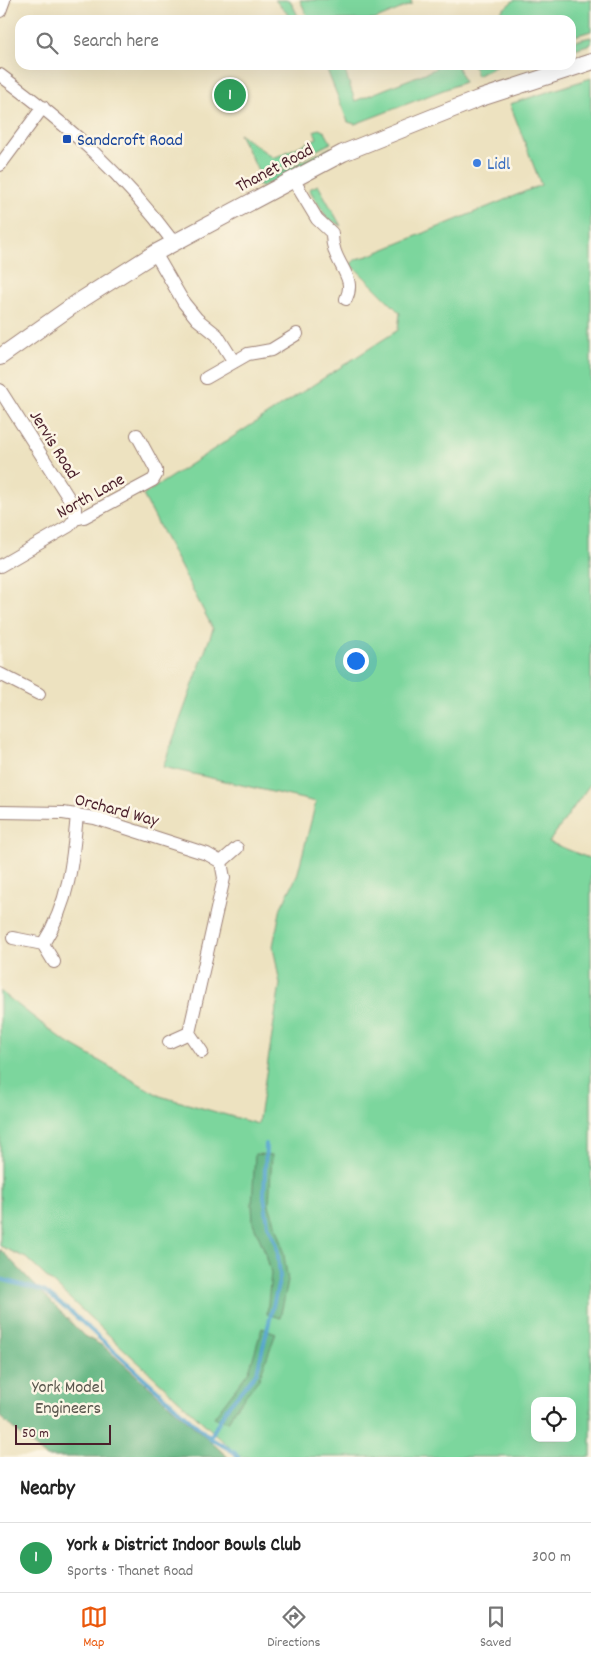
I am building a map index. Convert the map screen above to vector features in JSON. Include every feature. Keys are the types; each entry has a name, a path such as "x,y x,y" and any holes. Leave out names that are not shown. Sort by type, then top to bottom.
{"street":[{"path":"0,11 4,0"},
{"name":"Thanet Road","path":"576,67 591,62"},
{"name":"Thanet Road","path":"0,357 78,302 155,254 343,153 478,99 567,70"},
{"path":"0,75 43,107 93,150 126,183 174,243"},
{"path":"0,165 43,107"},
{"path":"293,179 317,219 332,233 332,250 350,281 351,290 346,299"},
{"path":"155,254 184,303 197,319 217,335 234,362"},
{"path":"206,378 254,351 271,350 297,334"},
{"name":"Jervis Road","path":"0,390 75,508 75,519"},
{"name":"North Lane","path":"0,566 70,526 75,519 84,517 153,480 156,470 137,435"},
{"path":"0,674 39,694"},
{"name":"Orchard Way","path":"0,812 77,814 95,818 207,854 221,862"},
{"path":"43,944 54,927 72,873 77,814"},
{"path":"202,1052 189,1033 224,878 221,862 237,848"},
{"path":"13,938 43,944 54,962"},
{"path":"169,1042 189,1033"}],"green space":[{"path":"275,0 290,0 298,15 288,15"},
{"path":"300,0 411,0 412,4 386,15 307,15"},
{"path":"514,0 591,0 591,31 576,36 576,15 500,15 499,13"},
{"path":"591,37 591,44 576,48 576,41"},
{"path":"327,70 345,70 355,101 432,70 459,70 464,82 355,124 348,122"},
{"path":"475,70 488,70 477,76"},
{"path":"591,78 591,783 549,842 591,859 591,1457 240,1457 26,1258 0,1246 0,991 63,1040 160,1096 258,1124 280,984 273,946 281,907 297,876 316,802 163,767 213,629 143,495 398,330 400,313 351,264 356,259 368,256 541,185 510,104"},
{"path":"319,129 325,132 331,143 262,178 239,134 274,158 317,138 314,131"},
{"path":"332,147 329,153 261,187 256,184"},
{"path":"318,185 341,226 327,218 309,189"},
{"path":"255,1154 272,1155 269,1205 282,1243 288,1281 280,1318 267,1314 271,1273 266,1254 253,1223 252,1205"},
{"name":"York Model Engineers","path":"0,1249 84,1336 103,1346 228,1457 46,1457 0,1417"},
{"path":"262,1328 276,1333 259,1379 234,1410 228,1422 214,1417 249,1371"}],"waterway":[{"path":"210,1438 226,1409 257,1372 280,1277 277,1245 268,1225 264,1196 266,1144"},
{"path":"0,1279 44,1291 72,1313 210,1438 234,1452 238,1457"}],"place":[{"name":"York & District Indoor Bowls Club","path":"230,95"},
{"name":"Sandcroft Road","path":"67,139"},
{"name":"Lidl","path":"477,163"}]}
